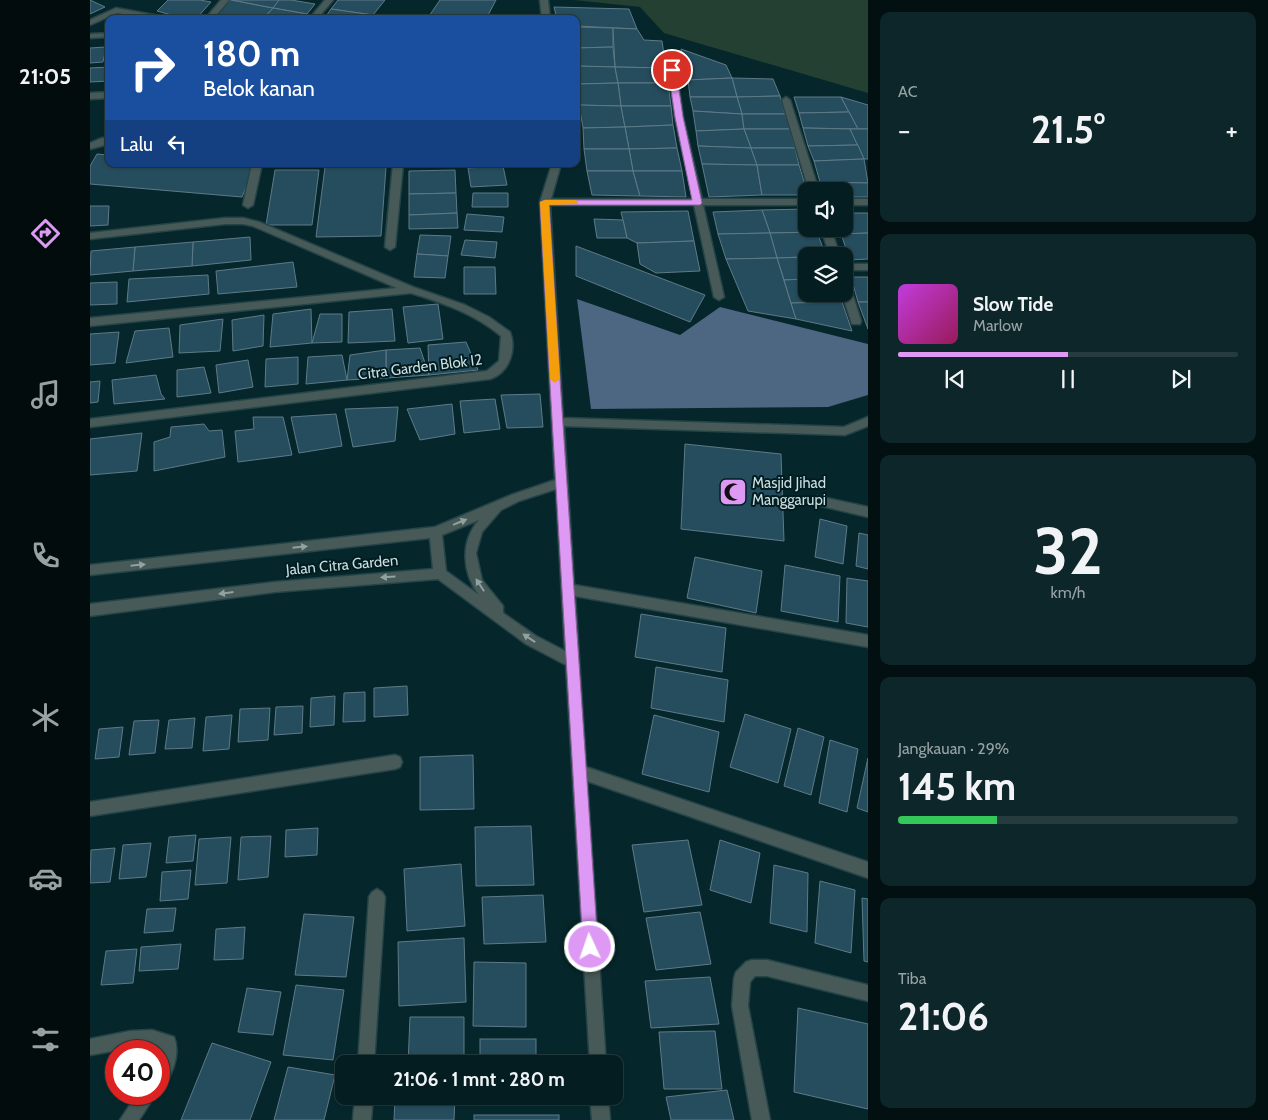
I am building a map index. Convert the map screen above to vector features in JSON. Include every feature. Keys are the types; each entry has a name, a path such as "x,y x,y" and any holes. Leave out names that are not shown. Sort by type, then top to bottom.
{"street":[{"path":"212,15 225,0"},
{"path":"316,15 329,0"},
{"path":"544,0 546,15"},
{"path":"107,15 116,10 143,15"},
{"path":"90,24 105,16"},
{"path":"90,36 105,35"},
{"path":"670,55 679,117 719,297"},
{"path":"90,96 105,95"},
{"path":"786,100 811,182"},
{"path":"90,146 105,141"},
{"path":"248,206 256,167"},
{"path":"390,247 398,167"},
{"path":"555,167 545,202 560,483 569,590 597,1055"},
{"path":"545,202 798,202"},
{"path":"853,202 868,202"},
{"path":"90,236 225,221 243,221 256,224 411,290"},
{"path":"853,267 868,267"},
{"name":"Citra Garden Blok I2","path":"90,322 411,290 440,298 490,322 506,335 506,360 500,369 490,375 90,423"},
{"path":"850,302 856,321"},
{"path":"557,422 846,430 868,421"},
{"name":"Jalan Citra Garden","path":"90,570 436,532 515,498 560,483"},
{"path":"817,502 868,512"},
{"path":"497,507 477,530 470,553 476,582 509,624"},
{"path":"436,532 440,574 531,640 572,661"},
{"name":"Jalan Citra Garden","path":"90,610 275,587 440,574"},
{"path":"569,590 868,641"},
{"path":"90,809 395,762"},
{"path":"580,772 868,870"},
{"path":"367,1055 377,897"},
{"path":"762,1120 740,1006 742,978 752,968 767,968 868,993"},
{"path":"136,1040 149,1038 164,1040"},
{"path":"90,1047 105,1045"},
{"path":"129,1120 139,1105"},
{"path":"362,1120 363,1105"},
{"path":"600,1105 601,1120"}],"green space":[{"path":"574,0 868,0 868,93 664,33 640,7"}],"water":[{"path":"577,299 680,335 720,307 868,344 868,395 828,407 591,409"}],"building":[{"path":"90,0 105,7 90,14"},
{"path":"168,0 211,2 200,15 172,15 157,11"},
{"path":"231,0 273,8 267,15 216,15"},
{"path":"232,0 280,0 273,8"},
{"path":"279,0 315,4 307,14 273,8"},
{"path":"338,0 385,0 373,15 331,9"},
{"path":"440,0 496,0 488,15 430,15"},
{"path":"554,7 629,9 637,29 580,26 580,15 556,15"},
{"path":"273,8 307,14 306,15 267,15"},
{"path":"331,9 373,15 327,15"},
{"path":"580,27 613,28 613,47 580,48"},
{"path":"613,28 637,29 644,40 662,41 666,68 615,67"},
{"path":"105,47 103,62 90,63 90,48"},
{"path":"613,47 615,67 580,66 580,48"},
{"path":"681,49 726,65 732,78 688,80"},
{"path":"580,66 615,67 618,83 580,84"},
{"path":"105,67 105,81 90,82 90,68"},
{"path":"615,67 666,68 668,83 618,83"},
{"path":"732,78 773,79 780,96 737,97"},
{"path":"732,78 737,97 690,97 688,80"},
{"path":"618,83 668,83 671,106 621,106"},
{"path":"618,83 621,106 580,105 580,84"},
{"path":"780,96 785,114 742,114 737,97"},
{"path":"690,97 737,97 742,114 693,111"},
{"path":"794,97 841,97 849,112 799,113"},
{"path":"841,97 868,105 868,129 858,129"},
{"path":"580,105 621,106 625,127 583,128"},
{"path":"621,106 671,106 673,125 625,127"},
{"path":"693,111 742,114 744,129 696,131"},
{"path":"849,112 858,129 803,128 799,113"},
{"path":"742,114 785,114 790,129 744,129"},
{"path":"673,125 677,148 629,149 625,127"},
{"path":"625,127 629,149 584,149 583,128"},
{"path":"803,128 850,129 858,145 808,146"},
{"path":"744,129 790,129 795,148 751,148"},
{"path":"744,129 751,148 698,146 696,131"},
{"path":"850,129 868,129 868,159 864,159"},
{"path":"858,145 864,159 814,161 808,146"},
{"path":"698,146 751,148 757,165 702,164"},
{"path":"677,148 682,171 633,171 629,149"},
{"path":"751,148 795,148 799,165 757,165"},
{"path":"584,149 629,149 633,171 587,171"},
{"path":"97,154 105,155 105,167 255,167 242,197 90,184 90,166"},
{"path":"864,159 868,183 820,182 814,161"},
{"path":"702,164 757,165 762,195 709,197"},
{"path":"757,165 799,165 804,182 798,182 798,195 762,195"},
{"path":"325,167 386,167 381,236 316,237"},
{"path":"503,167 507,185 471,187 468,168"},
{"path":"275,170 319,170 312,225 266,225"},
{"path":"455,170 456,193 409,194 409,171"},
{"path":"587,171 633,171 640,196 592,195"},
{"path":"633,171 682,171 686,197 640,196"},
{"path":"853,183 868,183 868,197 853,197"},
{"path":"456,193 457,213 409,215 409,194"},
{"path":"473,193 508,193 508,207 472,207"},
{"path":"90,206 109,206 108,225 90,226"},
{"path":"798,209 798,232 770,233 762,210"},
{"path":"762,210 770,233 718,234 713,212"},
{"path":"688,211 694,241 637,243 627,238 621,212"},
{"path":"457,213 458,228 409,229 409,215"},
{"path":"853,213 868,213 868,233 853,234"},
{"path":"467,214 504,217 502,232 464,230"},
{"path":"594,219 623,220 627,238 597,238"},
{"path":"798,232 798,237 819,237 823,247 798,247 798,257 777,258 770,233"},
{"path":"770,233 777,258 726,259 718,234"},
{"path":"868,233 868,259 853,260 853,247 846,247 842,237 853,237 853,234"},
{"path":"420,235 451,236 448,256 417,254"},
{"path":"250,237 251,260 192,266 193,242"},
{"path":"465,240 497,242 495,258 461,255"},
{"path":"694,241 700,271 656,273 640,264 637,243"},
{"path":"193,242 192,266 133,271 135,247"},
{"path":"576,246 705,295 690,322 576,276"},
{"path":"135,247 133,271 90,275 91,251"},
{"path":"417,254 448,256 445,278 414,277"},
{"path":"798,257 798,279 784,280 777,258"},
{"path":"777,258 796,319 748,311 726,259"},
{"path":"293,262 297,287 218,294 216,271"},
{"path":"464,267 495,267 496,294 464,294"},
{"path":"208,275 209,294 127,302 129,279"},
{"path":"853,277 868,277 868,302 858,302"},
{"path":"798,279 798,302 842,302 791,303 784,280"},
{"path":"117,282 117,304 90,305 90,283"},
{"path":"842,302 852,331 796,319 791,303"},
{"path":"858,302 868,302 868,329"},
{"path":"438,304 443,339 408,343 403,307"},
{"path":"311,309 312,343 270,347 273,314"},
{"path":"392,309 395,341 348,343 349,312"},
{"path":"320,314 342,314 342,342 312,343"},
{"path":"264,315 263,346 233,351 232,320"},
{"path":"223,319 220,351 179,353 180,325"},
{"path":"169,328 173,357 126,363 135,331"},
{"path":"119,332 115,363 90,365 90,334"},
{"path":"466,342 478,370 429,375 428,345"},
{"path":"420,348 429,375 386,378 386,350"},
{"path":"386,350 386,378 347,380 350,355"},
{"path":"342,355 347,380 306,384 308,357"},
{"path":"298,357 298,384 265,387 266,359"},
{"path":"248,360 253,387 219,393 216,365"},
{"path":"204,367 211,393 177,397 177,370"},
{"path":"156,375 161,394 165,399 114,404 112,380"},
{"path":"100,381 98,402 90,403 90,382"},
{"path":"540,394 543,427 507,428 501,395"},
{"path":"495,399 500,429 464,433 460,401"},
{"path":"452,404 455,434 420,440 407,409"},
{"path":"398,407 395,441 353,447 345,409"},
{"path":"336,414 342,446 299,453 291,417"},
{"path":"253,417 283,417 292,455 238,462 235,431 254,429"},
{"path":"204,424 209,431 222,430 225,457 154,471 154,442 170,437 171,427"},
{"path":"142,433 137,471 90,475 90,439"},
{"name":"Masjid Jihad Manggarupi","path":"685,444 781,454 784,541 681,529"},
{"path":"820,519 847,526 843,564 815,557"},
{"path":"859,533 868,535 868,569 856,566"},
{"path":"695,557 762,571 756,613 687,598"},
{"path":"785,565 840,576 838,622 781,611"},
{"path":"847,578 868,581 868,627 846,623"},
{"path":"641,614 726,628 722,672 635,657"},
{"path":"656,667 728,680 724,722 651,708"},
{"path":"407,686 408,715 374,717 374,688"},
{"path":"365,692 365,721 343,722 344,693"},
{"path":"335,696 334,725 310,727 311,698"},
{"path":"303,706 302,733 274,735 276,707"},
{"path":"270,708 268,740 238,742 240,709"},
{"path":"745,714 791,729 778,783 730,767"},
{"path":"232,715 229,749 203,751 206,717"},
{"path":"654,715 719,732 709,792 642,774"},
{"path":"195,718 192,748 165,749 169,720"},
{"path":"159,720 155,753 129,755 134,721"},
{"path":"123,727 119,757 95,759 99,729"},
{"path":"798,728 824,737 811,795 784,786"},
{"path":"830,740 858,749 847,812 819,803"},
{"path":"473,755 474,809 420,810 420,757"},
{"path":"868,758 868,812 857,808"},
{"path":"531,826 534,885 476,886 475,827"},
{"path":"318,828 317,855 285,857 286,830"},
{"path":"196,835 193,861 166,863 169,837"},
{"path":"271,836 268,877 238,880 241,837"},
{"path":"231,837 227,883 195,885 199,839"},
{"path":"688,840 702,905 644,912 632,845"},
{"path":"720,840 760,853 751,903 710,890"},
{"path":"151,843 146,877 119,879 123,845"},
{"path":"115,848 110,882 90,883 91,850"},
{"path":"461,864 465,926 407,931 404,869"},
{"path":"774,865 808,873 807,932 770,923"},
{"path":"191,870 188,899 160,901 162,872"},
{"path":"820,881 855,890 851,953 815,943"},
{"path":"543,895 546,942 484,944 482,897"},
{"path":"862,898 868,899 868,962 864,961"},
{"path":"176,908 173,931 144,933 147,909"},
{"path":"700,912 711,964 656,970 646,918"},
{"path":"304,914 354,917 346,977 295,975"},
{"path":"245,927 243,959 214,960 216,929"},
{"path":"464,938 466,1002 399,1006 398,942"},
{"path":"181,944 178,969 139,971 141,947"},
{"path":"137,949 133,983 101,985 106,951"},
{"path":"474,962 526,963 526,1027 473,1026"},
{"path":"710,977 719,1024 651,1028 645,981"},
{"path":"296,985 344,990 333,1060 283,1055"},
{"path":"247,988 281,992 273,1035 238,1032"},
{"path":"798,1008 868,1024 868,1109 794,1092"},
{"path":"410,1017 464,1017 464,1055 408,1055"},
{"path":"715,1031 722,1089 664,1089 659,1032"},
{"path":"480,1039 536,1039 536,1055 480,1055"},
{"path":"212,1043 271,1062 250,1120 181,1120"},
{"path":"288,1067 335,1075 324,1120 274,1120"},
{"path":"727,1090 734,1120 671,1120 666,1097"},
{"path":"395,1105 455,1105 454,1120 394,1120"},
{"path":"474,1115 559,1115 559,1120 474,1120"}],"slow traffic":[{"path":"555,379 545,202 574,203"}],"place":[{"name":"Masjid Jihad Manggarupi","path":"733,492"}],"route":[{"path":"590,947 569,590 560,483 545,202 697,203 679,117 672,70"}]}
